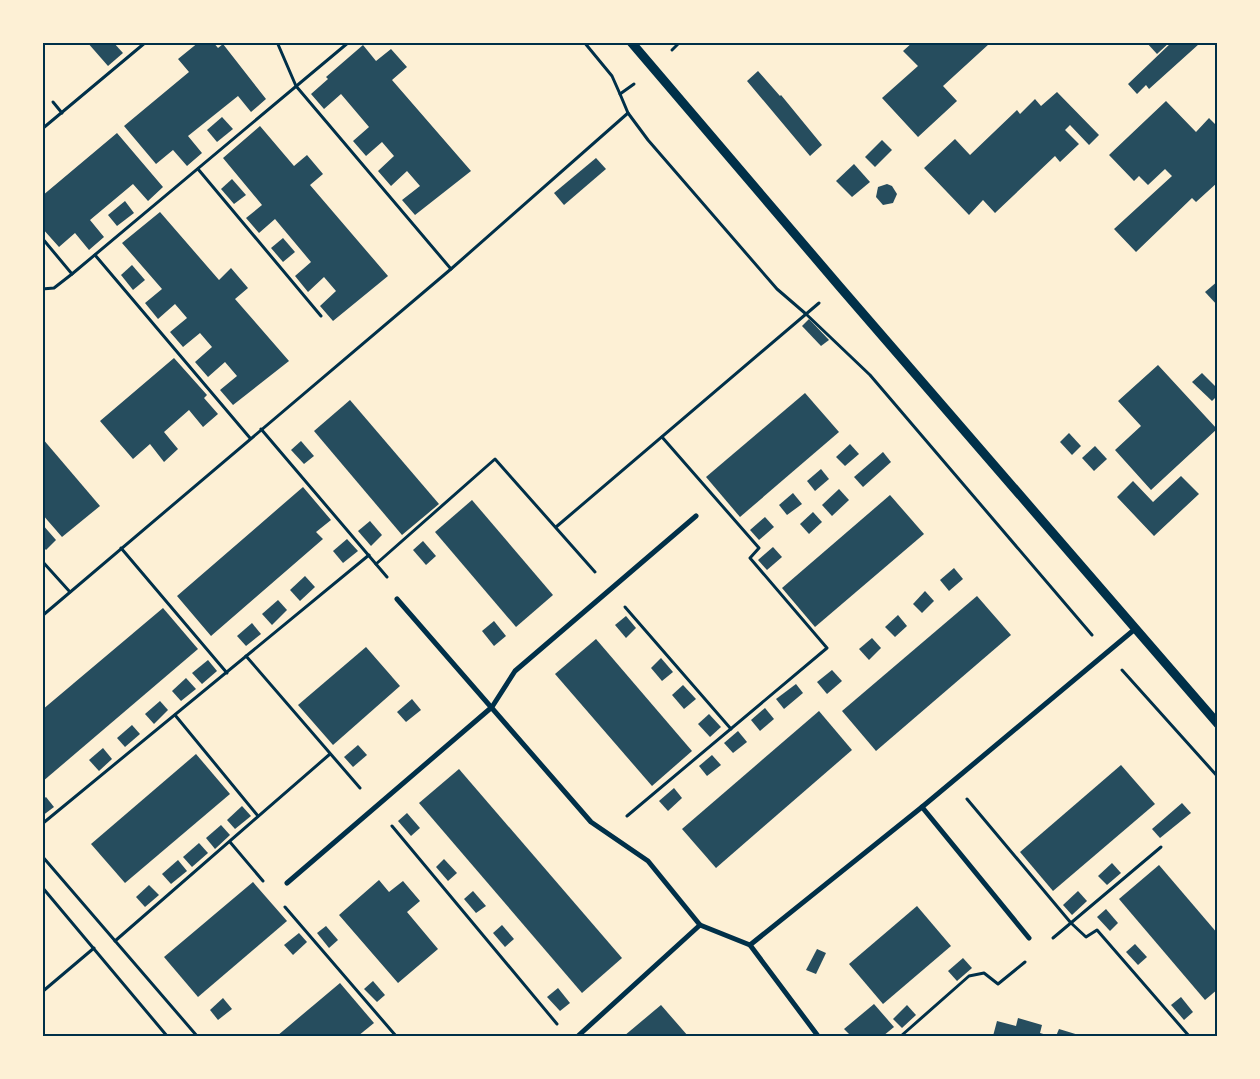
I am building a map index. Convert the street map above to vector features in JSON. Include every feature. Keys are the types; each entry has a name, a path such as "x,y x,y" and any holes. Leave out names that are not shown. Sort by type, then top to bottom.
{"street":[{"path":"631,42 1218,724"},
{"path":"286,883 492,707 515,671 696,516"},
{"path":"397,599 591,822 648,861 700,925 750,945 818,1036"},
{"path":"750,945 922,807 1135,629"},
{"path":"922,807 1029,938"},
{"path":"578,1036 700,925"}],"path":[{"path":"42,129 146,42"},
{"path":"277,42 296,86 451,269"},
{"path":"42,289 54,288 72,274 349,42"},
{"path":"584,42 612,76 628,113 648,140 777,289 870,375 1107,652 1218,776"},
{"path":"620,94 654,69"},
{"path":"53,102 62,113"},
{"path":"42,616 451,269 628,113"},
{"path":"198,169 321,316"},
{"path":"42,238 72,274"},
{"path":"94,255 250,438"},
{"path":"556,527 840,287"},
{"path":"261,429 398,591 397,599"},
{"path":"607,833 827,648 750,558 759,548 662,437"},
{"path":"376,564 495,459 731,729"},
{"path":"121,548 227,673"},
{"path":"42,824 369,555"},
{"path":"42,561 70,592"},
{"path":"246,656 376,807 561,1029"},
{"path":"175,715 258,816"},
{"path":"115,941 330,754"},
{"path":"952,782 1071,923 1086,937 1097,930 1189,1036"},
{"path":"230,842 264,883"},
{"path":"42,856 197,1036"},
{"path":"42,887 167,1036"},
{"path":"281,902 396,1036"},
{"path":"42,992 94,948"}],"building":[{"path":"87,42 113,42 123,53 108,66"},
{"path":"199,42 213,42 218,48 223,44 266,99 251,112 238,96 188,136 202,153 187,166 173,150 156,164 124,126 189,72 178,59"},
{"path":"913,42 987,42 989,44 943,86 957,101 918,137 882,98 918,66 903,51"},
{"path":"1146,42 1170,42 1157,54"},
{"path":"1172,42 1199,44 1149,89 1146,85 1137,94 1128,84"},
{"path":"363,45 376,61 391,49 407,67 392,80 471,171 415,215 402,200 420,186 407,171 391,186 378,171 394,156 382,142 366,156 353,141 369,127 341,94 324,109 311,94 328,79 326,77"},
{"path":"758,71 781,95 822,145 810,156 747,81"},
{"path":"1057,92 1099,135 1089,145 1070,125 1065,130 1079,144 1060,162 1055,156 995,213 983,200 969,215 924,168 955,139 970,155 1017,110 1020,114 1035,99 1041,106"},
{"path":"1166,101 1196,132 1209,118 1218,127 1218,182 1196,202 1192,198 1136,252 1114,229 1172,176 1165,169 1148,185 1139,176 1134,181 1109,155"},
{"path":"222,117 233,129 217,142 207,130"},
{"path":"260,126 294,166 307,155 323,174 310,185 388,276 333,321 320,306 336,291 324,277 308,292 295,276 311,262 275,219 259,233 246,218 262,205 223,158"},
{"path":"117,133 163,187 148,201 133,184 90,220 104,237 89,250 75,233 59,247 42,228 42,196"},
{"path":"882,140 892,150 875,167 865,157"},
{"path":"596,158 606,169 564,205 554,193"},
{"path":"854,164 870,182 852,197 836,181"},
{"path":"232,179 246,195 234,204 221,189"},
{"path":"887,184 892,186 897,194 893,203 883,205 876,197 878,187"},
{"path":"125,201 134,213 117,226 108,215"},
{"path":"160,212 219,280 231,268 248,288 235,299 289,361 233,405 220,390 237,376 225,362 208,377 195,362 212,347 200,333 183,347 170,332 187,318 175,304 158,319 145,303 162,289 122,243"},
{"path":"283,238 295,252 283,262 271,248"},
{"path":"132,265 145,280 133,290 121,275"},
{"path":"1218,281 1218,306 1205,292"},
{"path":"809,319 829,340 821,346 802,326"},
{"path":"174,358 207,395 204,398 218,414 203,427 189,410 164,432 178,449 164,462 150,444 133,459 100,421"},
{"path":"1158,365 1217,429 1151,490 1115,450 1141,426 1118,401"},
{"path":"1202,373 1218,389 1218,395 1212,401 1192,382"},
{"path":"805,393 839,432 740,517 706,477"},
{"path":"350,400 439,504 402,535 314,431"},
{"path":"1069,433 1081,446 1072,455 1060,442"},
{"path":"42,438 100,506 62,537 42,514"},
{"path":"301,441 314,456 304,464 291,450"},
{"path":"850,444 859,454 845,466 836,457"},
{"path":"1095,446 1107,459 1094,471 1082,458"},
{"path":"883,452 891,462 863,487 854,477"},
{"path":"821,469 829,479 815,491 807,481"},
{"path":"1181,476 1199,494 1154,536 1117,497 1133,481 1153,502"},
{"path":"303,487 331,520 316,532 323,539 211,636 177,596"},
{"path":"839,489 849,500 832,516 822,505"},
{"path":"793,493 802,504 787,515 779,505"},
{"path":"890,495 924,534 815,627 782,588"},
{"path":"472,500 553,595 516,627 435,532"},
{"path":"813,512 822,522 809,534 800,524"},
{"path":"765,517 774,527 759,540 750,530"},
{"path":"370,521 382,535 371,546 358,531"},
{"path":"42,524 56,540 46,550 42,546"},
{"path":"347,539 358,551 343,563 333,551"},
{"path":"423,541 436,556 426,565 413,550"},
{"path":"773,547 782,557 767,570 758,560"},
{"path":"954,568 963,579 949,591 940,580"},
{"path":"305,576 315,587 300,601 290,590"},
{"path":"925,591 934,601 922,613 913,604"},
{"path":"977,596 1011,635 876,751 842,711"},
{"path":"278,600 287,610 272,625 262,614"},
{"path":"163,608 198,649 42,782 42,710"},
{"path":"898,615 907,626 895,637 885,627"},
{"path":"626,616 636,628 626,638 615,625"},
{"path":"494,621 506,636 494,646 482,631"},
{"path":"252,623 261,634 246,646 237,636"},
{"path":"872,638 881,648 869,660 859,649"},
{"path":"596,639 692,751 652,786 555,674"},
{"path":"366,647 400,686 333,745 298,705"},
{"path":"661,658 673,672 662,681 651,668"},
{"path":"208,660 217,671 202,684 192,673"},
{"path":"832,670 842,681 827,694 817,682"},
{"path":"186,678 196,689 181,701 172,691"},
{"path":"796,684 803,693 784,709 776,699"},
{"path":"683,685 696,699 684,709 672,695"},
{"path":"412,699 421,710 406,722 397,712"},
{"path":"160,701 168,710 154,724 145,714"},
{"path":"765,708 774,719 760,731 751,720"},
{"path":"819,711 852,750 716,868 682,829"},
{"path":"709,714 721,727 710,737 698,724"},
{"path":"132,725 140,734 125,747 117,738"},
{"path":"738,731 747,742 733,753 724,743"},
{"path":"358,745 367,755 353,767 344,757"},
{"path":"103,748 112,759 99,771 89,760"},
{"path":"196,754 230,794 125,883 91,844"},
{"path":"712,755 721,765 707,776 699,766"},
{"path":"1121,765 1155,804 1053,891 1020,852"},
{"path":"459,769 622,958 582,993 419,803"},
{"path":"674,788 682,798 668,811 659,801"},
{"path":"46,797 54,807 42,816 42,800"},
{"path":"1182,803 1191,813 1160,838 1152,829"},
{"path":"242,806 251,816 235,829 227,820"},
{"path":"407,813 420,828 411,836 398,821"},
{"path":"221,825 230,835 215,849 206,838"},
{"path":"199,843 208,853 192,867 183,857"},
{"path":"444,859 457,873 448,881 436,867"},
{"path":"178,860 187,871 171,884 162,874"},
{"path":"1112,863 1121,873 1107,885 1098,876"},
{"path":"1159,865 1218,934 1218,989 1205,1000 1119,899"},
{"path":"379,880 389,892 403,881 420,901 407,912 438,949 398,983 339,915"},
{"path":"253,882 287,921 198,997 164,957"},
{"path":"149,885 159,895 145,907 136,897"},
{"path":"473,891 486,906 476,913 464,899"},
{"path":"1078,891 1087,901 1072,915 1063,905"},
{"path":"917,906 951,946 883,1004 849,964"},
{"path":"1106,909 1118,923 1110,931 1097,917"},
{"path":"502,925 514,939 505,947 493,933"},
{"path":"326,926 338,940 329,948 317,933"},
{"path":"299,933 307,942 293,955 284,945"},
{"path":"1135,944 1147,957 1138,965 1126,952"},
{"path":"817,949 826,953 816,974 806,970"},
{"path":"963,958 972,968 957,981 948,971"},
{"path":"373,981 385,995 377,1002 364,989"},
{"path":"340,983 374,1023 358,1036 277,1036"},
{"path":"558,988 570,1003 560,1011 547,997"},
{"path":"1181,997 1193,1012 1184,1020 1171,1005"},
{"path":"223,998 232,1009 218,1020 210,1010"},
{"path":"874,1004 894,1027 883,1036 851,1036 844,1029"},
{"path":"661,1005 688,1036 624,1036"},
{"path":"907,1005 916,1015 902,1028 893,1019"},
{"path":"1018,1018 1042,1025 1040,1033 1050,1036 993,1036 997,1021 1016,1026"},
{"path":"1059,1029 1082,1036 1056,1036"}]}
